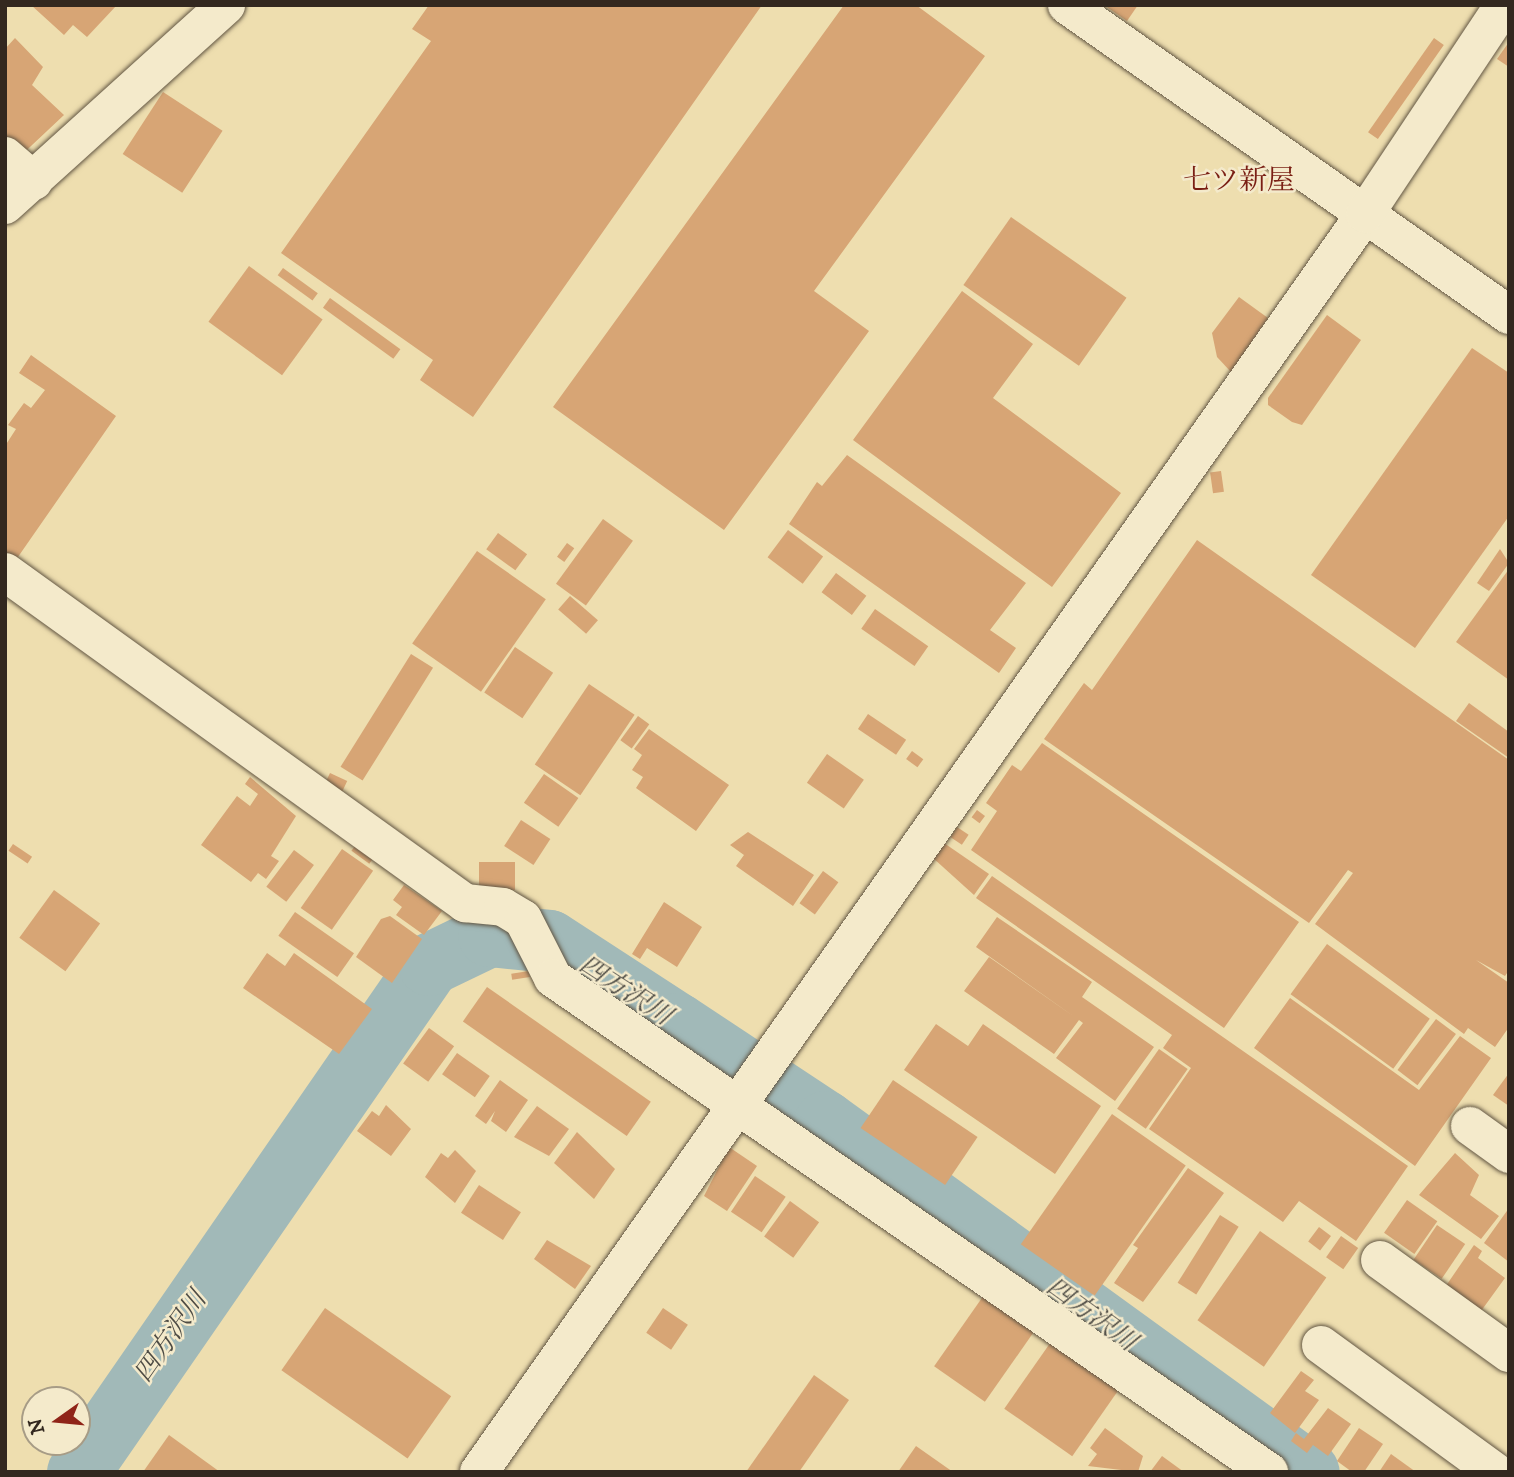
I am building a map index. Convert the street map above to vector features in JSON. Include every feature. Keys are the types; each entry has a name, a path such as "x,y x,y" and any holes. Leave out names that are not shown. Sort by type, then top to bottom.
{"street":[{"path":"5,205 226,5"},
{"path":"1067,5 1509,315"},
{"path":"480,1472 742,1104 1365,214 1504,5"},
{"path":"5,156 34,181"},
{"path":"5,572 465,903 503,907 523,919 553,978 742,1104 1269,1472"},
{"path":"1470,1126 1509,1154"},
{"path":"1380,1260 1509,1353"},
{"path":"1321,1345 1495,1472"}],"building":[{"path":"31,5 117,5 87,37 73,25 64,35"},
{"path":"429,5 762,5 473,417 420,380 433,360 281,253 431,41 412,29"},
{"path":"844,5 916,5 985,56 814,291 869,331 724,530 553,407"},
{"path":"1104,5 1138,5 1127,21"},
{"path":"15,38 43,67 32,85 64,115 14,162 5,153 5,49"},
{"path":"1434,38 1444,45 1378,139 1368,132"},
{"path":"1509,42 1509,67 1497,59"},
{"path":"163,92 223,131 182,193 123,154"},
{"path":"1011,217 1127,298 1079,366 963,285"},
{"path":"249,266 323,319 282,375 208,322"},
{"path":"283,268 318,293 312,301 278,275"},
{"path":"962,291 1033,344 993,398 1121,493 1052,587 853,440"},
{"path":"1239,297 1268,318 1231,372 1217,357 1212,333"},
{"path":"330,298 400,349 393,359 323,308"},
{"path":"1327,315 1361,340 1302,425 1292,422 1268,405 1268,398"},
{"path":"1472,348 1509,373 1509,516 1415,648 1311,575"},
{"path":"31,355 116,416 11,567 5,563 5,446 16,429 8,425 24,403 31,408 45,390 19,373"},
{"path":"847,455 1026,583 990,630 1016,648 999,673 789,524 817,482 822,486"},
{"path":"1221,471 1224,492 1213,493 1210,473"},
{"path":"603,519 633,541 586,605 556,584"},
{"path":"788,530 823,556 803,584 768,557"},
{"path":"498,533 527,554 515,570 486,549"},
{"path":"1197,540 1509,760 1509,970 1505,976 1476,960 1509,983 1509,1027 1495,1047 1468,1028 1464,1034 1315,924 1353,873 1348,870 1309,923 1044,739 1084,683 1092,690"},
{"path":"567,543 574,548 564,562 557,557"},
{"path":"1500,549 1509,563 1489,591 1477,583"},
{"path":"477,551 546,599 481,692 412,644"},
{"path":"1509,569 1509,680 1456,642"},
{"path":"836,573 866,596 852,615 822,592"},
{"path":"570,596 598,620 586,634 558,610"},
{"path":"875,609 928,646 914,666 861,629"},
{"path":"515,647 553,673 522,718 484,693"},
{"path":"411,654 433,668 363,781 341,767"},
{"path":"589,684 635,715 580,795 535,764"},
{"path":"1469,703 1509,732 1509,758 1456,721"},
{"path":"868,714 906,740 896,755 858,729"},
{"path":"638,716 649,724 632,748 620,740"},
{"path":"649,729 729,785 696,831 636,788 643,777 632,770 642,755 634,749"},
{"path":"1042,743 1299,922 1224,1028 971,850 997,811 986,803 1012,765 1021,771"},
{"path":"912,751 923,759 917,767 906,759"},
{"path":"827,754 864,780 844,808 807,783"},
{"path":"330,773 347,781 341,795 324,787"},
{"path":"544,774 578,798 558,827 524,803"},
{"path":"250,777 296,816 271,856 279,861 266,879 258,873 251,882 201,845 237,796 250,806 258,794 245,784"},
{"path":"977,810 985,816 980,823 972,817"},
{"path":"521,820 550,839 533,865 504,846"},
{"path":"957,827 969,835 962,845 950,837"},
{"path":"748,832 814,875 793,906 736,866 744,855 730,845"},
{"path":"944,843 989,874 974,895 933,858"},
{"path":"13,844 32,857 28,863 9,851"},
{"path":"355,846 373,859 369,864 351,851"},
{"path":"342,849 373,871 332,930 301,908"},
{"path":"294,850 314,865 286,902 266,887"},
{"path":"479,862 515,862 515,890 479,890"},
{"path":"823,871 838,882 815,915 799,903"},
{"path":"992,876 1408,1166 1356,1241 1299,1201 1283,1222 1149,1129 1191,1068 1163,1048 1172,1035 976,898"},
{"path":"404,885 442,911 424,935 396,915 402,907 393,900"},
{"path":"54,890 100,924 65,971 19,938"},
{"path":"664,902 702,927 677,967 647,948 640,959 632,954"},
{"path":"295,912 354,953 337,977 278,936"},
{"path":"390,916 422,939 392,983 356,957 381,919"},
{"path":"997,917 1092,982 1082,997 1154,1047 1115,1101 1056,1058 1083,1023 1079,1020 1054,1054 964,991 989,957 1076,1018 976,947"},
{"path":"1327,944 1430,1019 1393,1069 1291,994"},
{"path":"267,953 285,966 294,953 372,1009 339,1054 243,988"},
{"path":"529,971 530,977 512,980 511,974"},
{"path":"487,987 651,1102 627,1136 463,1021"},
{"path":"1290,998 1419,1090 1460,1036 1491,1058 1415,1166 1254,1048"},
{"path":"1436,1019 1456,1034 1417,1085 1397,1070"},
{"path":"936,1024 968,1046 983,1024 1101,1106 1055,1174 904,1070"},
{"path":"429,1028 454,1046 428,1082 403,1064"},
{"path":"1159,1049 1188,1069 1146,1129 1117,1109"},
{"path":"457,1053 490,1076 475,1097 442,1074"},
{"path":"1509,1073 1509,1106 1493,1095"},
{"path":"500,1080 528,1100 506,1132 491,1121 495,1111 486,1124 475,1116"},
{"path":"893,1080 978,1137 945,1185 861,1128"},
{"path":"386,1105 411,1129 391,1156 357,1131 372,1111 379,1116"},
{"path":"537,1106 569,1129 549,1156 514,1137"},
{"path":"1112,1114 1186,1166 1095,1296 1021,1244"},
{"path":"577,1132 615,1169 594,1199 554,1163"},
{"path":"729,1147 757,1166 727,1211 704,1196"},
{"path":"455,1150 476,1171 455,1203 425,1177 441,1153 448,1158"},
{"path":"1455,1153 1479,1175 1470,1195 1499,1216 1481,1239 1419,1195"},
{"path":"1188,1168 1224,1193 1143,1302 1114,1283 1138,1248 1133,1245"},
{"path":"755,1176 786,1197 762,1232 731,1212"},
{"path":"479,1185 521,1212 503,1240 461,1213"},
{"path":"1407,1200 1437,1221 1414,1254 1384,1233"},
{"path":"790,1201 819,1222 793,1258 764,1237"},
{"path":"1509,1208 1509,1262 1484,1243"},
{"path":"1220,1215 1239,1227 1196,1295 1178,1283"},
{"path":"1437,1225 1465,1244 1442,1279 1414,1260"},
{"path":"1319,1227 1331,1236 1320,1250 1308,1241"},
{"path":"1260,1231 1326,1277 1264,1367 1197,1320"},
{"path":"1341,1236 1358,1248 1343,1269 1326,1257"},
{"path":"547,1240 591,1266 575,1289 534,1259"},
{"path":"1474,1245 1482,1251 1478,1258 1505,1278 1476,1318 1441,1293"},
{"path":"984,1295 1035,1331 985,1402 934,1366"},
{"path":"325,1308 451,1396 408,1459 281,1370"},
{"path":"663,1308 688,1325 671,1350 646,1333"},
{"path":"1053,1339 1121,1387 1072,1456 1004,1409"},
{"path":"1301,1371 1314,1380 1305,1391 1319,1400 1295,1433 1270,1413"},
{"path":"814,1375 849,1400 799,1472 746,1472"},
{"path":"1328,1408 1351,1424 1328,1456 1313,1445 1307,1453 1291,1441 1296,1433 1304,1439"},
{"path":"1105,1428 1143,1456 1138,1472 1088,1466 1097,1454 1090,1448"},
{"path":"1359,1428 1383,1444 1364,1472 1352,1472 1337,1461"},
{"path":"169,1435 220,1472 143,1472"},
{"path":"916,1446 953,1472 898,1472"},
{"path":"1391,1454 1416,1472 1379,1472"},
{"path":"1162,1456 1184,1472 1150,1472"}],"waterway":[{"name":"四方沢川","path":"78,1472 429,964 489,935 549,941 677,1024 825,1122 1308,1472"}],"district":[{"name":"七ツ新屋","path":"1239,181"}]}
